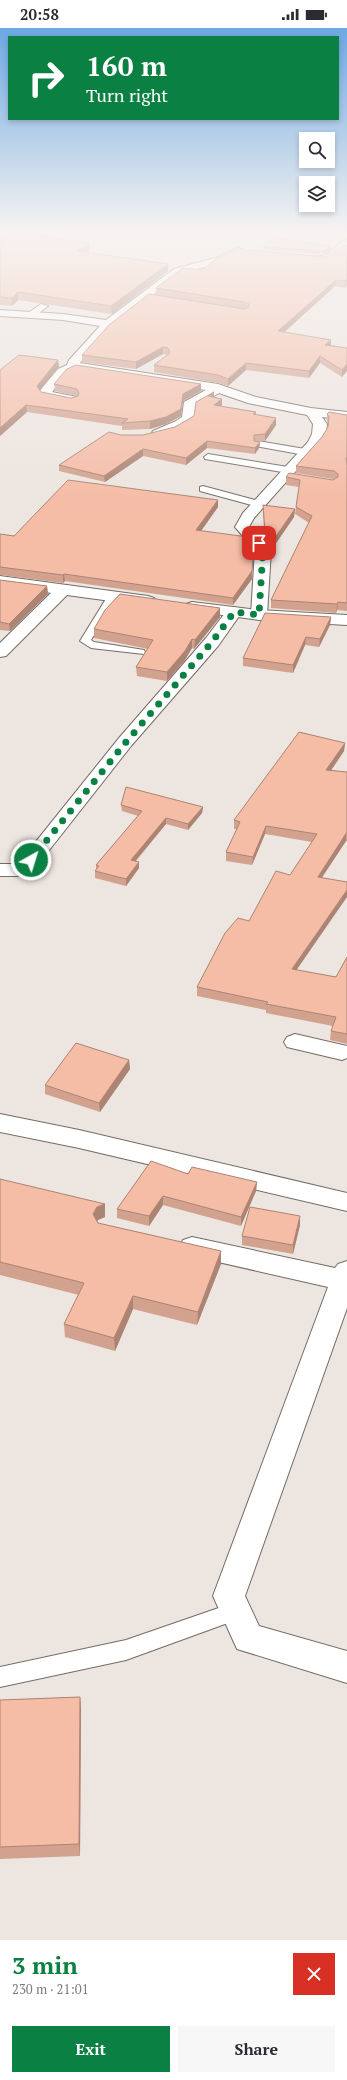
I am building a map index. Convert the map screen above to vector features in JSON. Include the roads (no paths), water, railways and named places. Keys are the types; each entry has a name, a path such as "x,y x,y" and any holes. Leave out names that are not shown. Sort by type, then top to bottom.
{"street":[{"path":"103,323 108,324"},
{"path":"74,366 73,363 108,324"},
{"path":"72,400 47,395 44,392 62,372 74,366 218,388 253,400 311,412 347,416"},
{"path":"138,375 151,367"},
{"path":"144,435 161,434 181,424 188,418 189,405 218,388"},
{"path":"259,615 263,550 259,543 247,535 242,527 248,516 259,504 290,475 319,434 320,424 311,412"},
{"path":"0,581 259,615 347,620"},
{"path":"0,652 63,590"},
{"path":"0,870 17,870 25,868 126,742 212,642 234,612"},
{"path":"295,1042 342,1052"},
{"path":"0,1123 79,1139 347,1202"},
{"path":"168,1242 345,1276 229,1596 248,1638 347,1666"}],"lane":[{"path":"258,444 306,452"},
{"path":"208,457 290,475"},
{"path":"203,489 259,504"},
{"path":"113,596 85,641 91,645 140,652"},
{"path":"0,1677 126,1650 236,1611"}]}
